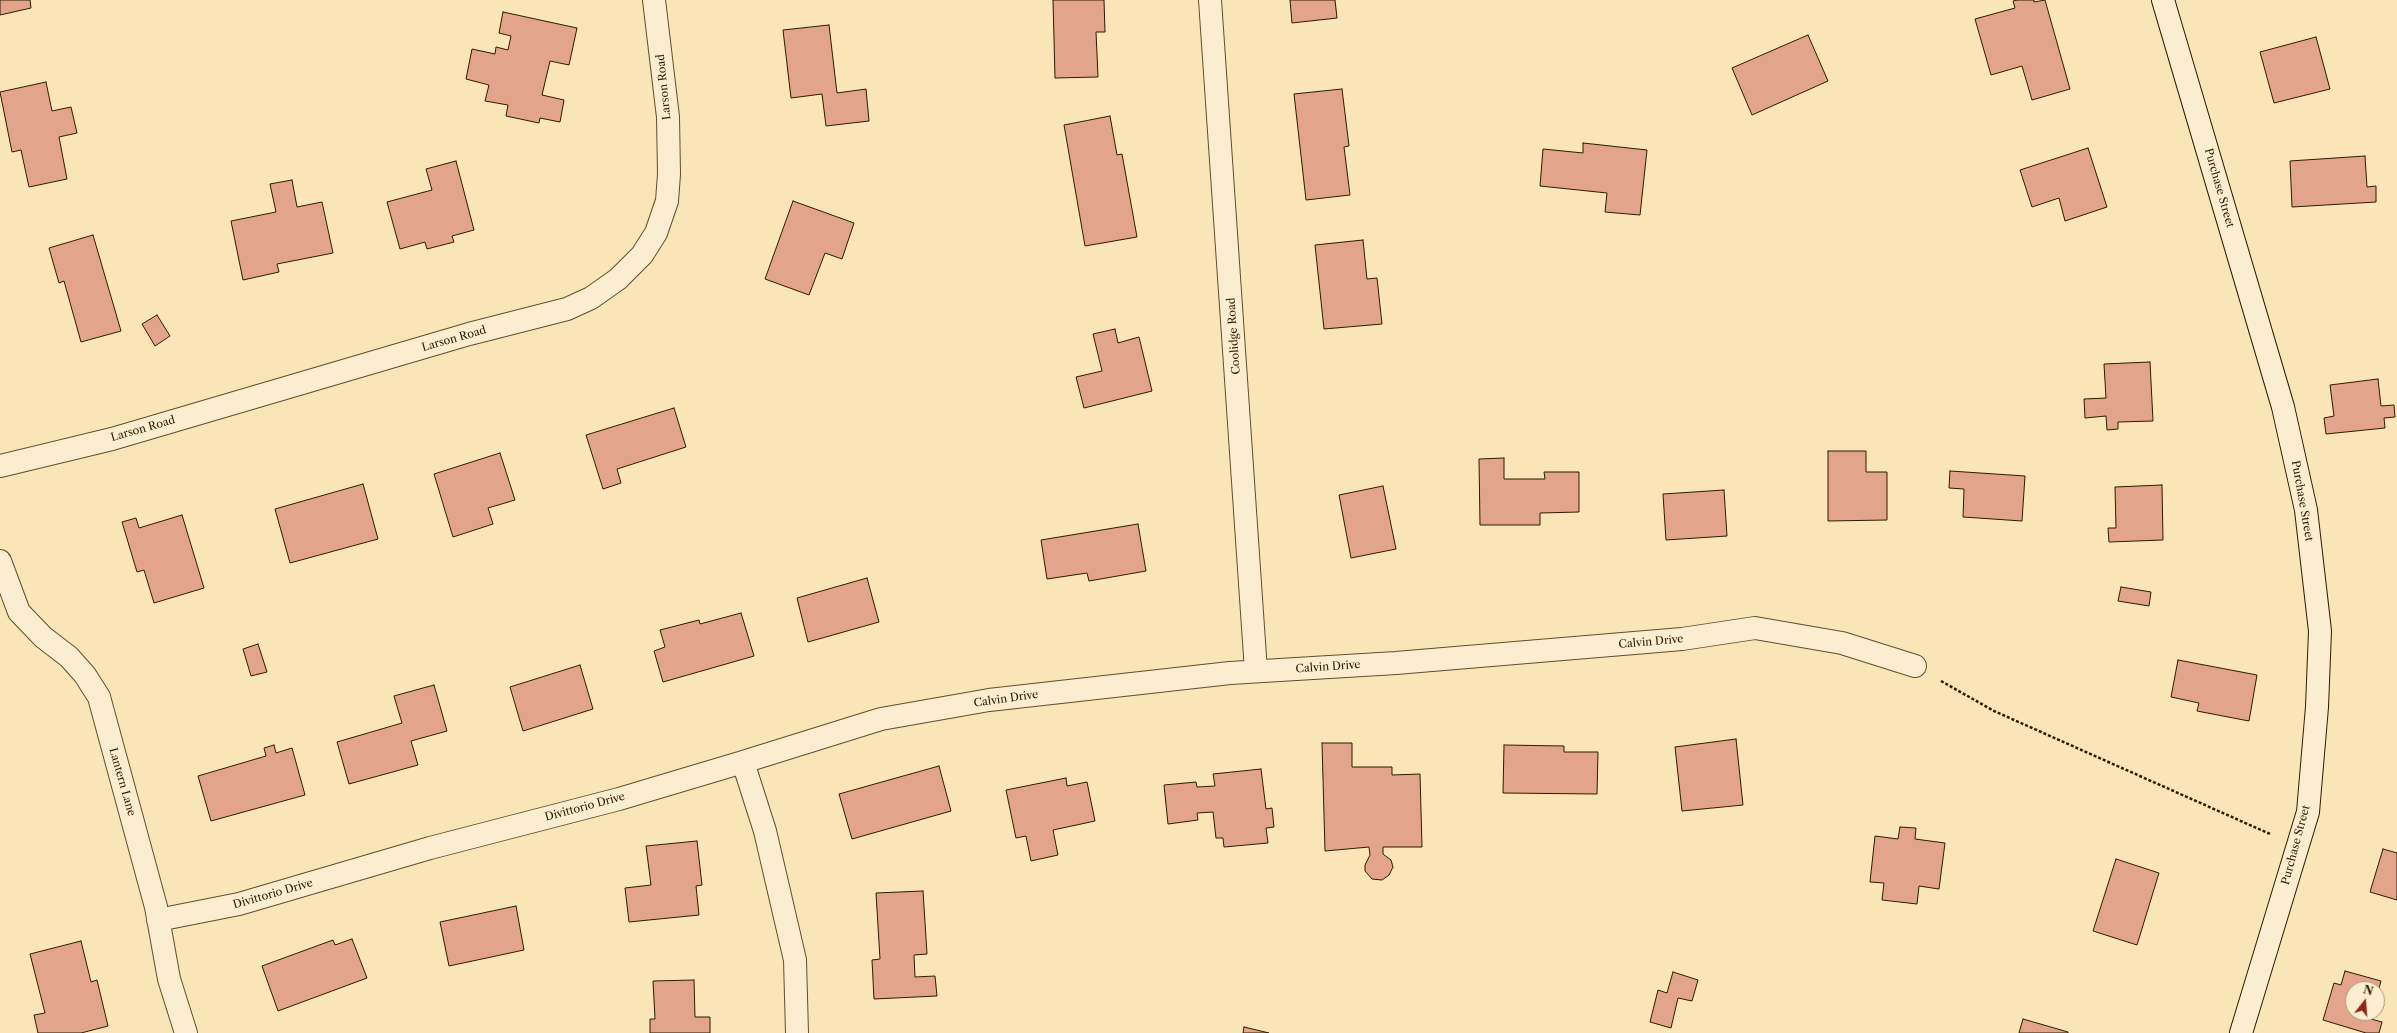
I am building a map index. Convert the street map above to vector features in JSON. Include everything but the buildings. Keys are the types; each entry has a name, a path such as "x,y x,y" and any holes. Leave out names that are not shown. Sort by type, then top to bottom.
{"street":[{"name":"Larson Road","path":"0,466 112,438 469,334 567,309 591,298 618,279 642,255 656,233 667,201 669,174 668,117 654,0"},
{"name":"Coolidge Road","path":"1210,0 1256,671"},
{"name":"Purchase Street","path":"2163,0 2283,407 2306,510 2320,631 2317,707 2308,812 2241,1033"},
{"name":"Lantern Lane","path":"0,561 19,612 43,637 69,657 85,675 99,697 158,920 169,978 186,1033"},
{"name":"Calvin Drive","path":"743,762 881,719 974,703 1230,672 1396,663 1682,639 1756,628 1842,643 1916,666"},
{"name":"Divittorio Drive","path":"158,920 239,904 430,848 619,799 743,762"},
{"path":"743,762 765,831 795,960 797,1033"}],"path":[{"path":"1916,666 1994,711 2297,846"}]}
